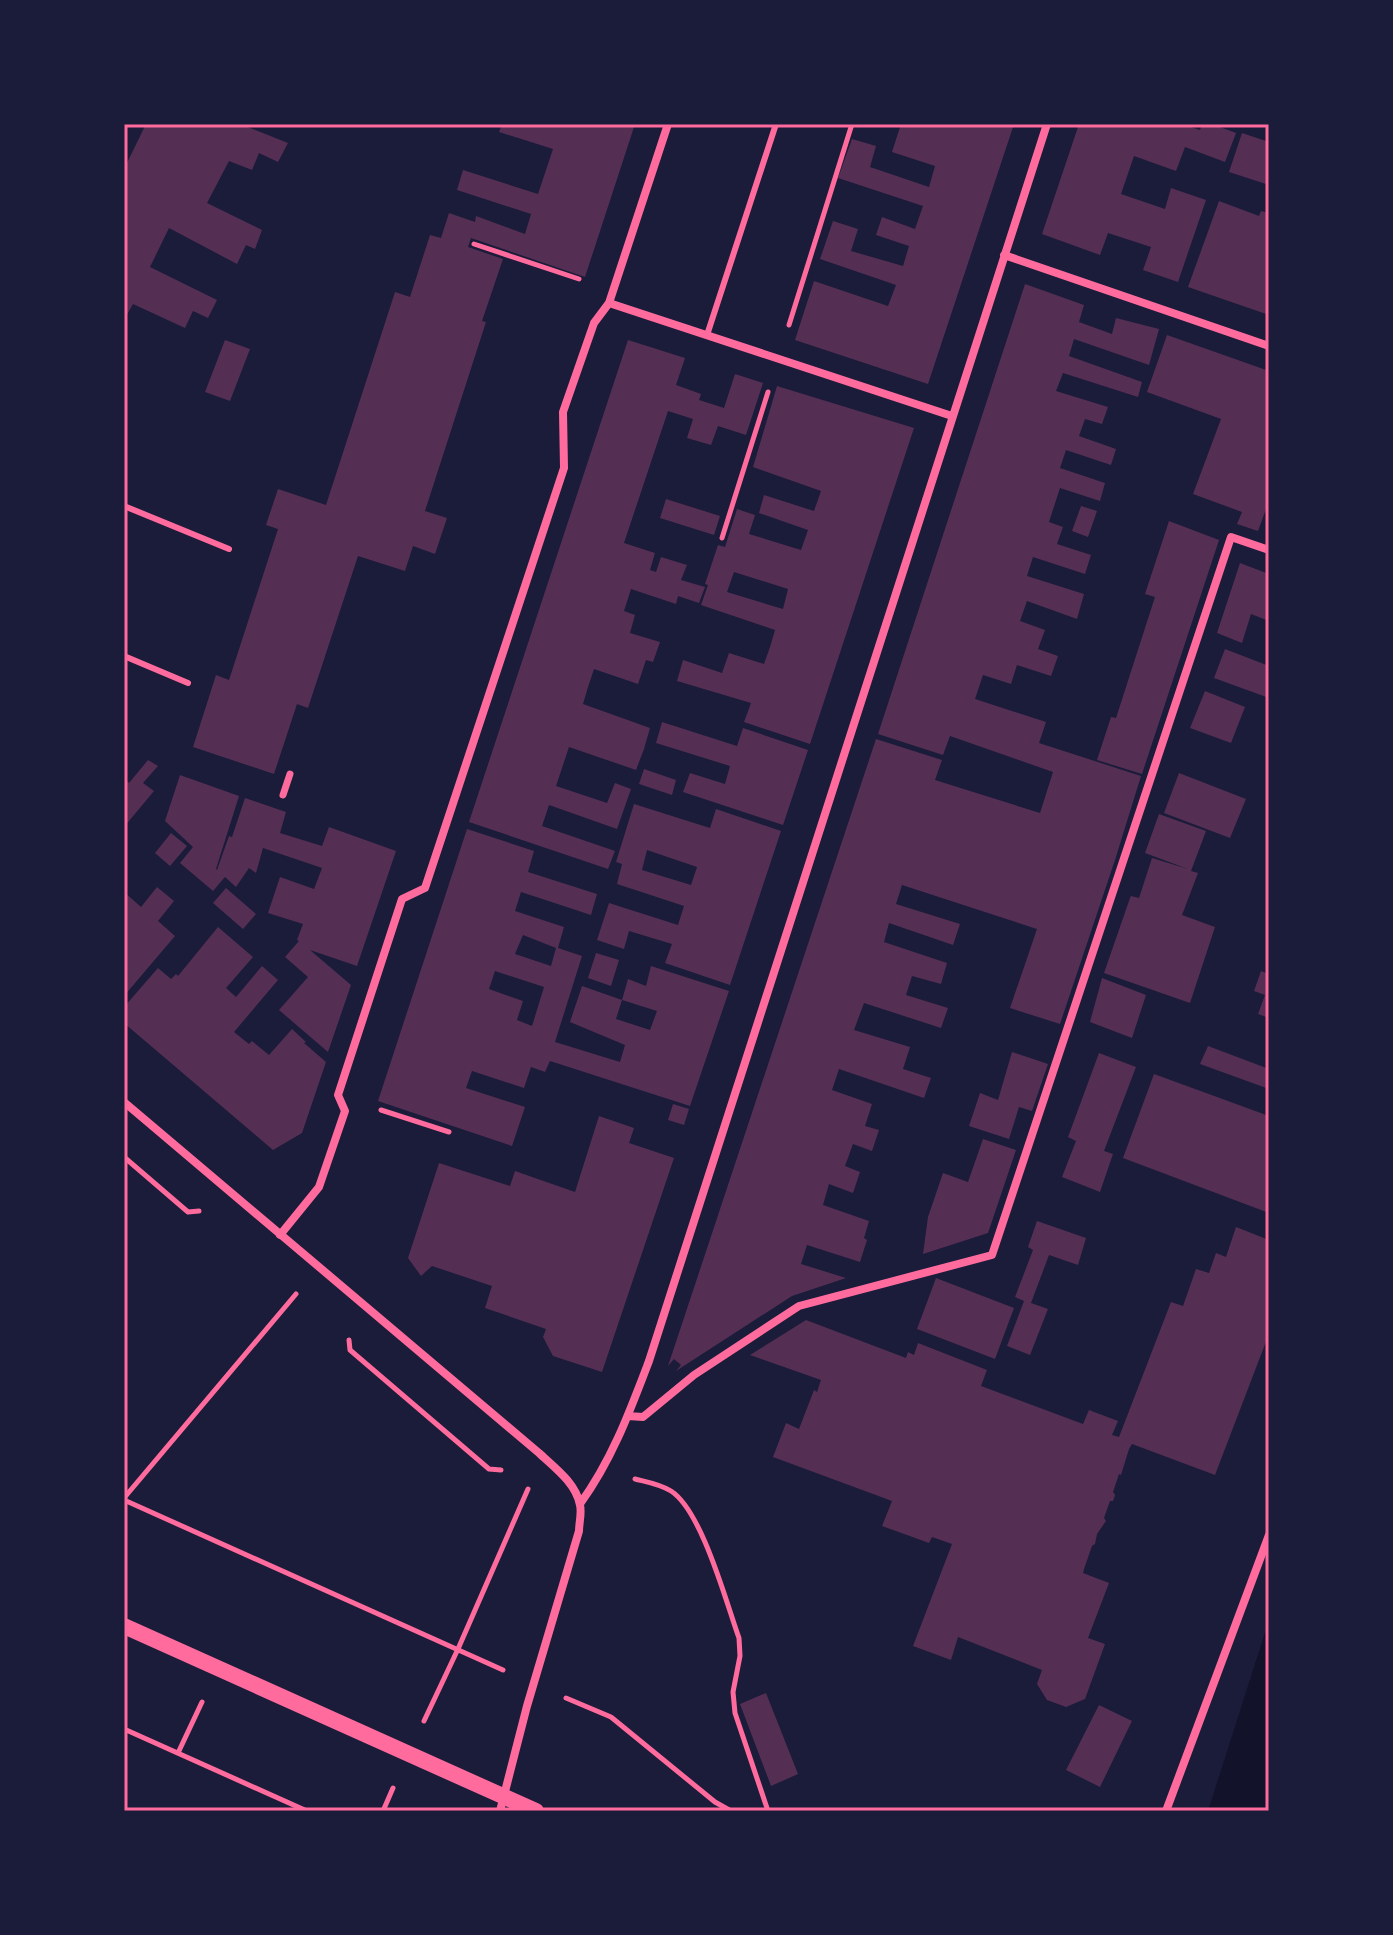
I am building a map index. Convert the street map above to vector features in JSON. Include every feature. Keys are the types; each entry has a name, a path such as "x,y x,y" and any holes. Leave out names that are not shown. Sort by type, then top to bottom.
{"main road":[{"path":"124,1626 502,1804 536,1811"}],"street":[{"path":"280,1235 319,1187 345,1111 338,1095 402,899 425,888 430,874 564,468 563,412 594,323 609,303 668,124"},
{"path":"580,1504 598,1479 628,1416 649,1361 1047,124"},
{"path":"1004,255 1269,346"},
{"path":"609,303 952,416"},
{"path":"628,1416 643,1417 694,1375 799,1306 992,1255 1231,537 1269,550"},
{"path":"283,795 290,774"},
{"path":"124,1102 539,1453 572,1487 580,1504 579,1531 533,1684 502,1804"},
{"path":"1166,1811 1269,1535"}],"lane":[{"path":"707,335 776,124"},
{"path":"124,506 229,549"},
{"path":"124,656 188,683"}],"path":[{"path":"474,244 613,291"},
{"path":"338,1095 449,1132"},
{"path":"318,1268 124,1499 611,1717 715,1802 731,1811"},
{"path":"422,1723 529,1488 526,1471 539,1453"},
{"path":"580,1504 617,1482 635,1479 670,1491 689,1511 700,1530 739,1638 740,1656 733,1692 735,1713 768,1811"},
{"path":"178,1753 218,1669"},
{"path":"124,1729 307,1811"}],"shaded area":[{"path":"1269,1620 1269,1811 1208,1811"}],"building":[{"path":"146,124 240,124 288,143 278,162 259,153 252,170 229,161 207,203 262,230 255,249 246,245 237,264 169,228 150,267 217,300 208,318 193,311 185,328 133,304 124,320 124,169"},
{"path":"502,124 635,124 585,277 471,238 468,247 503,259 425,511 447,518 435,554 413,546 405,571 358,556 308,708 297,704 274,774 193,747 216,675 229,680 278,529 266,525 278,489 326,505 395,292 410,297 430,235 441,238 449,213 475,222 476,216 525,234 531,214 457,190 463,170 538,194 553,149 499,132"},
{"path":"901,124 1014,124 928,384 795,340 814,281 888,306 896,285 820,259 833,221 858,229 851,251 903,266 909,246 876,235 882,217 915,229 923,206 838,178 852,139 876,146 870,167 929,187 935,166 892,152"},
{"path":"1079,124 1182,124 1200,130 1202,124 1212,124 1236,133 1225,162 1185,147 1176,171 1134,156 1121,194 1165,209 1171,188 1206,200 1178,282 1143,270 1151,247 1108,233 1100,255 1042,234"},
{"path":"1242,133 1269,142 1269,185 1229,172"},
{"path":"1219,201 1259,216 1261,211 1269,213 1269,315 1188,287"},
{"path":"1025,284 1084,305 1079,322 1112,334 1116,318 1159,329 1149,365 1074,339 1069,356 1142,382 1138,397 1063,373 1056,391 1108,407 1102,424 1085,419 1079,436 1116,449 1111,465 1066,450 1060,468 1105,483 1100,501 1060,488 1049,522 1063,527 1057,544 1091,555 1085,574 1033,557 1027,576 1084,594 1077,619 1027,601 1020,621 1045,630 1038,649 1058,656 1051,676 1017,665 1011,684 983,675 975,699 1046,722 1039,743 1141,776 1115,860 1060,1024 1010,1008 1037,929 902,885 896,904 960,924 953,945 889,923 884,942 947,963 941,984 912,976 906,995 948,1008 941,1028 864,1003 854,1030 910,1047 903,1069 931,1078 924,1098 839,1069 832,1090 872,1104 865,1126 879,1130 872,1151 853,1144 845,1166 860,1172 853,1193 829,1184 823,1205 869,1221 860,1262 807,1245 801,1264 846,1278 792,1296 676,1371 681,1365 674,1359 668,1366 876,739 942,760 935,780 1040,813 1053,772 950,736 943,755 878,734"},
{"path":"1167,335 1269,371 1269,501 1258,531 1237,524 1242,512 1193,494 1221,419 1147,392"},
{"path":"225,340 250,349 230,401 205,392"},
{"path":"628,340 685,358 676,385 701,394 699,400 724,408 735,374 763,383 746,435 718,426 711,445 687,438 693,419 668,411 624,543 655,553 650,570 656,572 661,557 687,565 681,580 705,587 699,603 678,596 676,604 631,589 624,611 635,615 630,633 660,642 653,662 646,660 638,684 594,669 583,704 650,728 644,749 636,770 569,747 556,786 607,803 615,783 631,789 617,829 549,805 542,826 615,851 608,869 469,822"},
{"path":"777,386 914,428 810,744 744,722 751,703 677,681 683,660 722,673 729,653 764,664 775,630 701,605 708,585 705,584 718,545 725,547 737,509 755,515 749,534 801,550 808,530 759,513 764,495 814,511 821,491 753,467","holes":["734,572 788,589 783,609 727,592"]},
{"path":"666,499 720,516 714,535 660,518"},
{"path":"1081,506 1097,511 1088,537 1072,531"},
{"path":"1169,521 1219,540 1142,774 1097,760 1111,717 1116,718 1155,597 1145,594"},
{"path":"1240,563 1269,574 1269,621 1251,614 1242,643 1217,633"},
{"path":"1225,649 1269,666 1269,698 1214,678"},
{"path":"1205,691 1245,707 1231,743 1190,728"},
{"path":"662,722 737,746 743,728 808,750 783,825 683,792 690,773 725,784 730,766 656,743"},
{"path":"148,760 158,766 143,783 154,791 124,827 124,778 129,783"},
{"path":"644,769 676,780 672,795 639,784"},
{"path":"1179,773 1246,799 1230,838 1164,813"},
{"path":"180,775 239,796 217,870 245,798 286,812 280,833 322,846 329,827 396,851 357,966 310,950 351,985 328,1052 279,1010 308,977 285,957 299,941 303,924 268,913 280,877 314,889 322,868 263,848 256,873 249,868 236,887 225,877 213,891 180,863 193,847 165,821"},
{"path":"634,804 710,828 716,809 781,831 730,985 665,963 672,944 629,931 624,949 597,940 609,903 678,925 684,906 617,884 622,864 616,862","holes":["647,850 697,867 691,885 642,870"]},
{"path":"1159,814 1206,831 1191,871 1198,873 1182,915 1215,927 1190,1003 1104,973 1130,898 1139,898 1152,858 1188,869 1145,853"},
{"path":"467,829 534,851 528,872 597,894 591,915 521,892 515,911 564,927 558,948 582,956 555,1042 620,1062 625,1045 570,1022 582,986 622,1000 628,979 646,986 651,966 729,991 690,1106 550,1061 545,1072 531,1067 524,1088 472,1071 466,1088 525,1107 512,1146 378,1101","holes":["523,935 556,948 551,966 515,954","495,971 544,987 532,1026 517,1020 523,1001 489,989","622,1000 657,1011 650,1030 616,1019"]},
{"path":"171,833 187,846 170,866 155,853"},
{"path":"157,887 174,901 158,921 175,936 124,996 124,892 141,907"},
{"path":"226,888 256,914 243,929 213,903"},
{"path":"218,927 253,957 226,988 236,997 262,966 278,980 234,1032 269,1055 292,1029 326,1062 302,1133 273,1150 124,1023 124,1007 158,968 171,979 176,974 178,976"},
{"path":"596,953 619,960 611,986 588,978"},
{"path":"1261,971 1269,974 1269,1018 1258,1014 1265,995 1254,991"},
{"path":"1102,978 1146,995 1132,1038 1090,1022"},
{"path":"1208,1046 1269,1069 1269,1089 1200,1064"},
{"path":"1012,1052 1048,1064 1032,1111 1019,1107 1009,1139 969,1126 980,1093 998,1100"},
{"path":"1099,1053 1136,1067 1104,1151 1113,1154 1100,1192 1062,1177 1076,1141 1068,1137"},
{"path":"1154,1074 1269,1116 1269,1213 1123,1158"},
{"path":"673,1104 689,1109 684,1125 668,1120"},
{"path":"599,1116 634,1128 629,1143 674,1158 602,1372 553,1356 543,1337 546,1329 485,1308 492,1286 432,1266 421,1276 408,1258 439,1163 510,1186 515,1171 575,1192"},
{"path":"983,1139 1016,1150 988,1233 923,1254 928,1217 943,1173 968,1182"},
{"path":"1037,1221 1086,1238 1078,1265 1049,1255 1031,1303 1048,1309 1030,1355 1007,1346 1024,1301 1015,1297 1033,1250 1028,1247"},
{"path":"1236,1227 1269,1240 1269,1341 1267,1339 1215,1475 1132,1444 1129,1449 1113,1492 1113,1501 1110,1501 1104,1518 1106,1521 1097,1534 1083,1573 1109,1583 1088,1638 1105,1644 1085,1699 1066,1707 1047,1700 1037,1684 1042,1670 958,1637 951,1660 913,1646 952,1544 932,1537 929,1543 882,1526 892,1501 773,1457 786,1423 799,1429 821,1380 750,1355 806,1320 906,1358 908,1352 914,1355 918,1343 987,1370 981,1386 1083,1424 1089,1410 1118,1421 1112,1435 1119,1437 1171,1302 1183,1306 1196,1269 1209,1273 1216,1253 1226,1257"},
{"path":"936,1278 1014,1308 995,1359 917,1329"},
{"path":"766,1693 798,1774 771,1786 740,1704"},
{"path":"1099,1705 1132,1721 1100,1787 1066,1770"}]}
